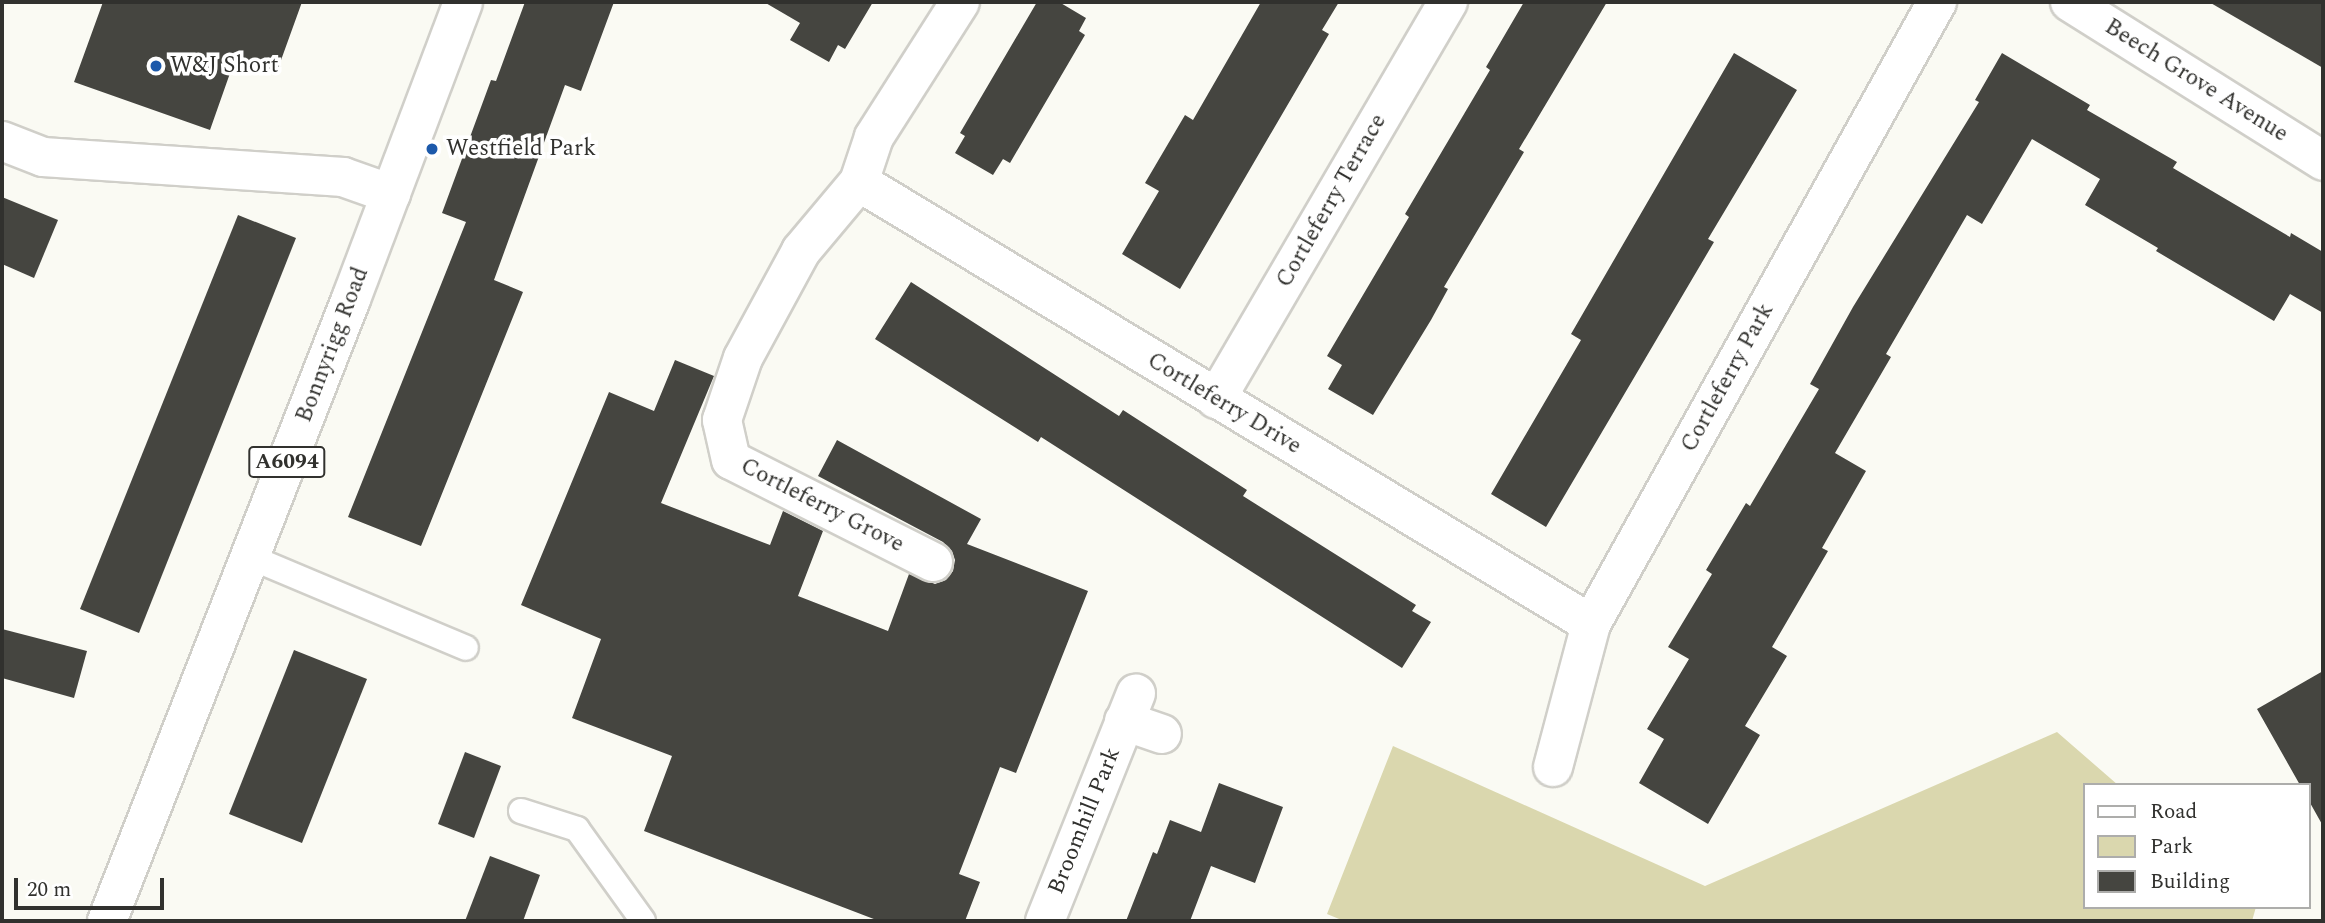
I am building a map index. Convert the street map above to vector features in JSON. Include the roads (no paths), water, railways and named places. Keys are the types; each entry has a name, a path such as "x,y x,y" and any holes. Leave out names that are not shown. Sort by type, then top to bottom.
{"street":[{"name":"Bonnyrigg Road","path":"107,921 391,194 463,2"},
{"name":"Cortleferry Grove","path":"933,562 731,460 722,420 743,358 801,251 859,181 874,137 960,2"},
{"name":"Cortleferry Terrace","path":"1216,399 1448,2"},
{"name":"Cortleferry Park","path":"1553,767 1591,624 1937,2"},
{"name":"Beech Grove Avenue","path":"2070,2 2323,161"},
{"path":"2,141 43,157 343,177 391,194"},
{"name":"Cortleferry Drive","path":"859,181 1591,624"},
{"name":"Broomhill Park","path":"1045,921 1130,707 1163,734"}],"lane":[{"path":"250,557 466,648"},
{"path":"521,811 577,829 643,921"}],"place":[{"name":"W&J Short","path":"156,66"},
{"name":"Westfield Park","path":"432,149"}]}
